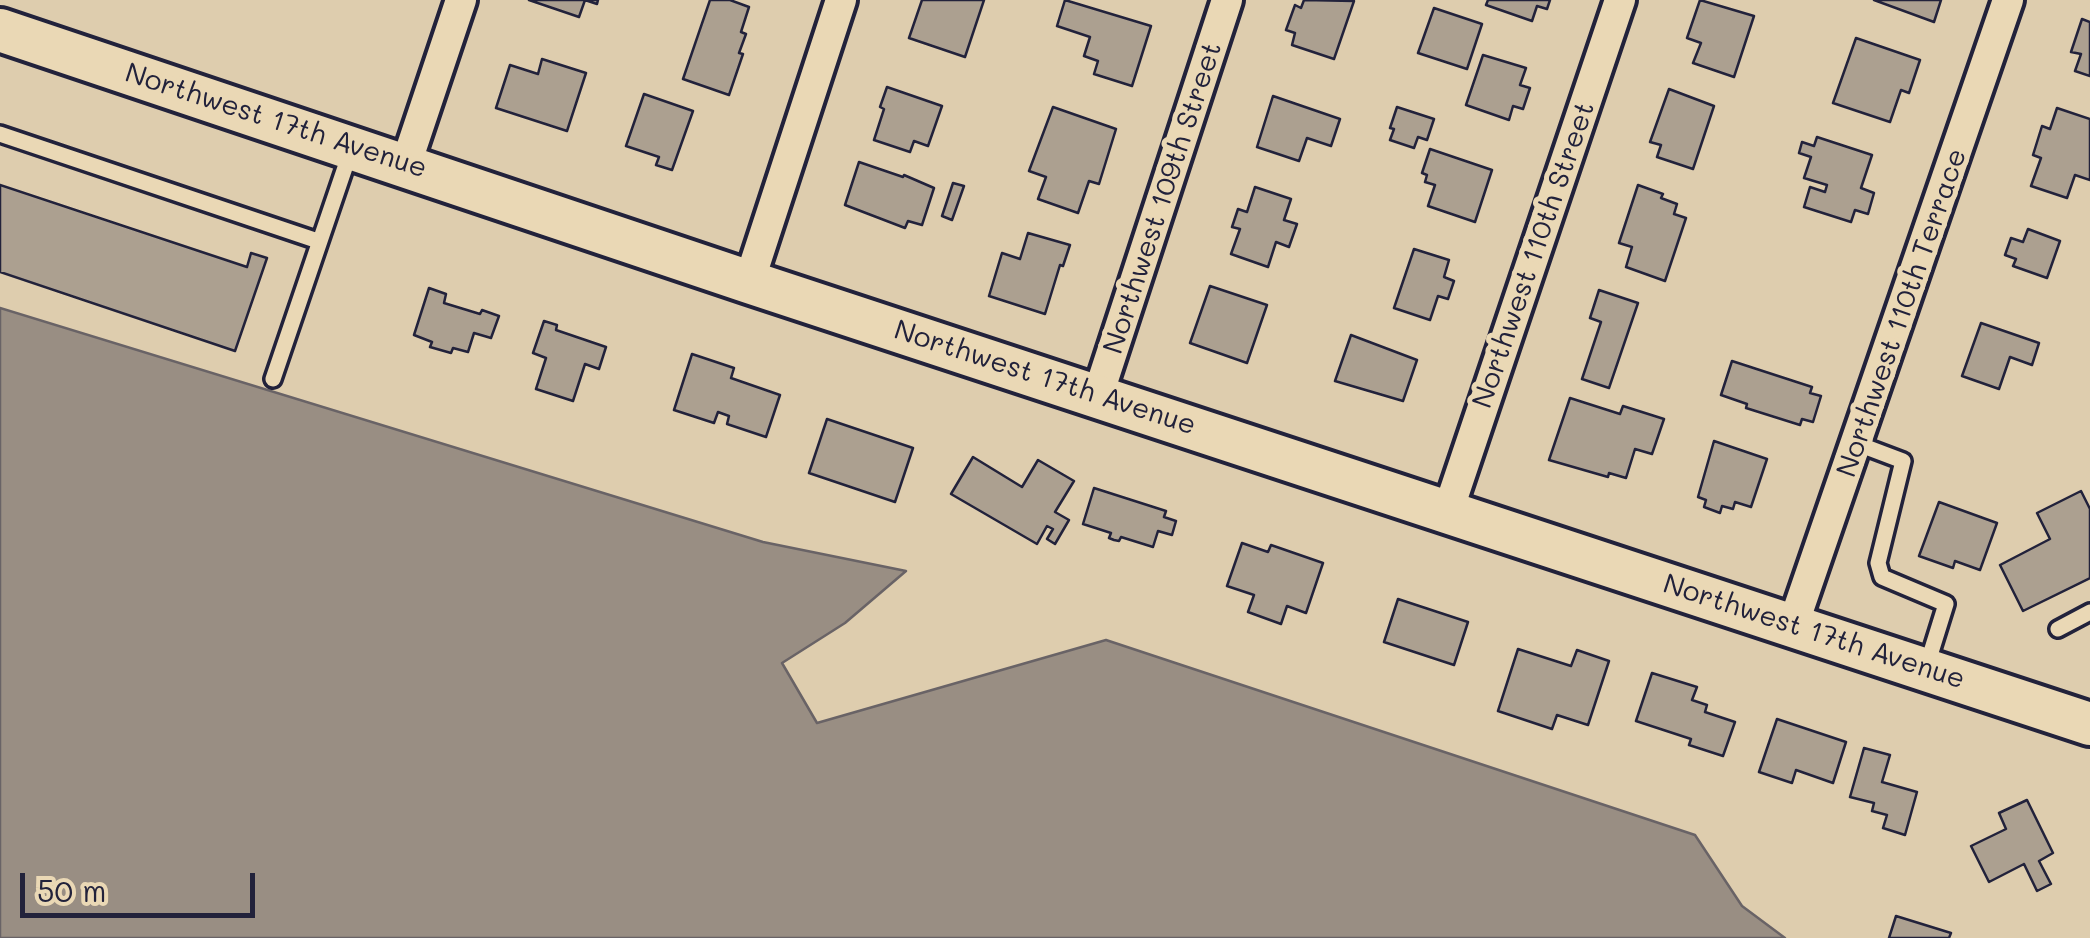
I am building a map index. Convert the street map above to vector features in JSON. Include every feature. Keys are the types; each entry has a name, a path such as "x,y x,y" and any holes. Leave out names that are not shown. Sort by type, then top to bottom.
{"main road":[{"name":"Northwest 17th Avenue","path":"0,30 749,282 2090,724"}],"street":[{"path":"406,164 461,0"},
{"path":"749,282 841,0"},
{"name":"Northwest 109th Street","path":"1098,395 1228,0"},
{"name":"Northwest 110th Street","path":"1448,511 1620,0"},
{"name":"Northwest 110th Terrace","path":"1793,625 2008,0"}],"lane":[{"path":"0,134 318,241"},
{"path":"273,379 352,146"},
{"path":"1858,444 1903,460 1878,563 1882,577 1946,604 1926,669"},
{"path":"2058,628 2090,612"}],"shaded area":[{"path":"0,308 763,542 906,571 845,623 782,663 817,723 1106,640 1695,835 1742,906 1785,938 0,938"}],"building":[{"path":"529,0 585,0 579,17"},
{"path":"710,0 730,0 749,7 741,32 746,34 739,53 743,54 729,95 683,79"},
{"path":"922,0 984,0 965,57 909,38"},
{"path":"1065,0 1151,26 1132,86 1094,74 1098,61 1084,56 1090,37 1057,26"},
{"path":"1304,0 1354,1 1334,59 1292,45 1295,33 1286,30 1295,5 1301,8"},
{"path":"1488,0 1550,0 1547,9 1537,6 1532,21 1486,5"},
{"path":"1700,0 1754,16 1734,77 1693,63 1701,43 1687,38"},
{"path":"1874,0 1941,0 1934,22"},
{"path":"1434,8 1482,24 1467,69 1418,53"},
{"path":"2082,19 2090,22 2090,76 2075,71 2081,54 2071,52"},
{"path":"1856,38 1920,60 1909,93 1901,90 1890,122 1833,103"},
{"path":"1483,55 1526,68 1520,85 1530,88 1523,109 1513,106 1509,120 1466,105"},
{"path":"542,59 586,73 567,131 496,108 510,65 538,74"},
{"path":"887,87 942,106 928,146 914,141 910,152 874,140"},
{"path":"1669,89 1714,106 1693,169 1657,157 1661,145 1650,142"},
{"path":"644,94 693,111 672,170 656,165 659,157 626,146"},
{"path":"1273,96 1340,119 1331,146 1307,138 1299,161 1257,147"},
{"path":"1053,107 1116,129 1099,184 1089,181 1078,213 1038,199 1046,177 1029,171"},
{"path":"1397,107 1434,119 1427,140 1418,137 1414,148 1390,140"},
{"path":"2057,108 2090,119 2090,180 2075,175 2067,198 2031,186 2041,158 2033,155 2042,126 2050,129"},
{"path":"1817,137 1872,155 1861,188 1874,193 1868,214 1855,210 1851,222 1804,207 1810,187 1825,192 1827,185 1804,178 1811,157 1799,153 1802,142 1814,146"},
{"path":"1430,149 1492,170 1475,222 1428,206 1435,185 1425,182 1427,175 1422,173"},
{"path":"859,162 934,188 922,225 908,221 905,228 845,205"},
{"path":"953,183 964,186 952,220 942,216"},
{"path":"0,185 247,267 251,253 267,258 235,351 0,272"},
{"path":"1638,185 1663,194 1661,198 1677,204 1674,214 1686,218 1665,281 1626,267 1632,247 1619,243"},
{"path":"1255,187 1291,199 1284,220 1297,224 1289,247 1276,242 1268,267 1231,254 1240,229 1232,227 1238,209 1247,212"},
{"path":"2028,229 2060,241 2047,278 2013,266 2016,259 2005,255 2011,238 2023,242"},
{"path":"1028,233 1070,245 1045,314 989,296 1002,253 1020,259"},
{"path":"1414,249 1449,260 1444,277 1454,281 1448,299 1438,296 1430,320 1394,308"},
{"path":"1210,286 1267,305 1247,363 1190,343"},
{"path":"429,288 446,294 444,303 499,316 491,338 474,333 468,352 453,348 451,353 430,347 432,342 414,335"},
{"path":"1599,290 1638,303 1609,388 1582,379 1601,322 1590,318"},
{"path":"544,321 557,325 556,330 606,347 599,369 585,364 573,401 536,389 546,358 533,353"},
{"path":"1981,323 2039,343 2032,365 2010,357 1999,389 1962,376"},
{"path":"1351,335 1417,360 1403,401 1335,381"},
{"path":"692,354 734,368 731,378 780,395 766,437 727,424 729,416 718,412 714,423 674,410"},
{"path":"1732,361 1812,387 1810,393 1821,396 1813,422 1802,419 1800,425 1746,408 1747,404 1721,395"},
{"path":"1570,398 1620,414 1623,406 1664,419 1652,454 1635,449 1626,478 1609,473 1608,477 1549,460"},
{"path":"827,419 913,448 895,502 809,473"},
{"path":"1714,441 1767,459 1751,507 1735,502 1733,509 1722,506 1720,513 1704,507 1706,500 1698,497"},
{"path":"973,457 1022,487 1038,460 1074,481 1055,512 1069,520 1055,544 1047,539 1053,529 1047,526 1037,544 951,494"},
{"path":"1094,488 1166,511 1164,517 1176,521 1172,535 1158,531 1153,547 1121,537 1114,540 1109,538 1111,533 1083,524"},
{"path":"2081,491 2090,509 2090,578 2023,611 2000,565 2050,539 2037,513"},
{"path":"1939,502 1997,523 1980,570 1955,561 1953,568 1919,556"},
{"path":"1242,543 1268,552 1271,545 1323,563 1306,613 1287,606 1281,624 1248,612 1254,595 1227,586"},
{"path":"1398,599 1468,622 1454,665 1384,642"},
{"path":"1518,649 1571,666 1577,650 1609,661 1588,725 1557,715 1552,729 1498,711"},
{"path":"1652,673 1697,687 1692,700 1707,705 1705,712 1735,722 1723,756 1689,745 1691,739 1636,721"},
{"path":"1777,719 1846,742 1833,783 1796,770 1792,783 1759,772"},
{"path":"1864,748 1890,755 1882,782 1917,792 1905,835 1883,828 1887,815 1872,811 1874,803 1850,797"},
{"path":"2027,800 2053,853 2039,861 2051,884 2037,891 2024,864 1989,882 1971,846 2006,829 1999,813"},
{"path":"1896,916 1951,933 1949,938 1889,938"}]}
